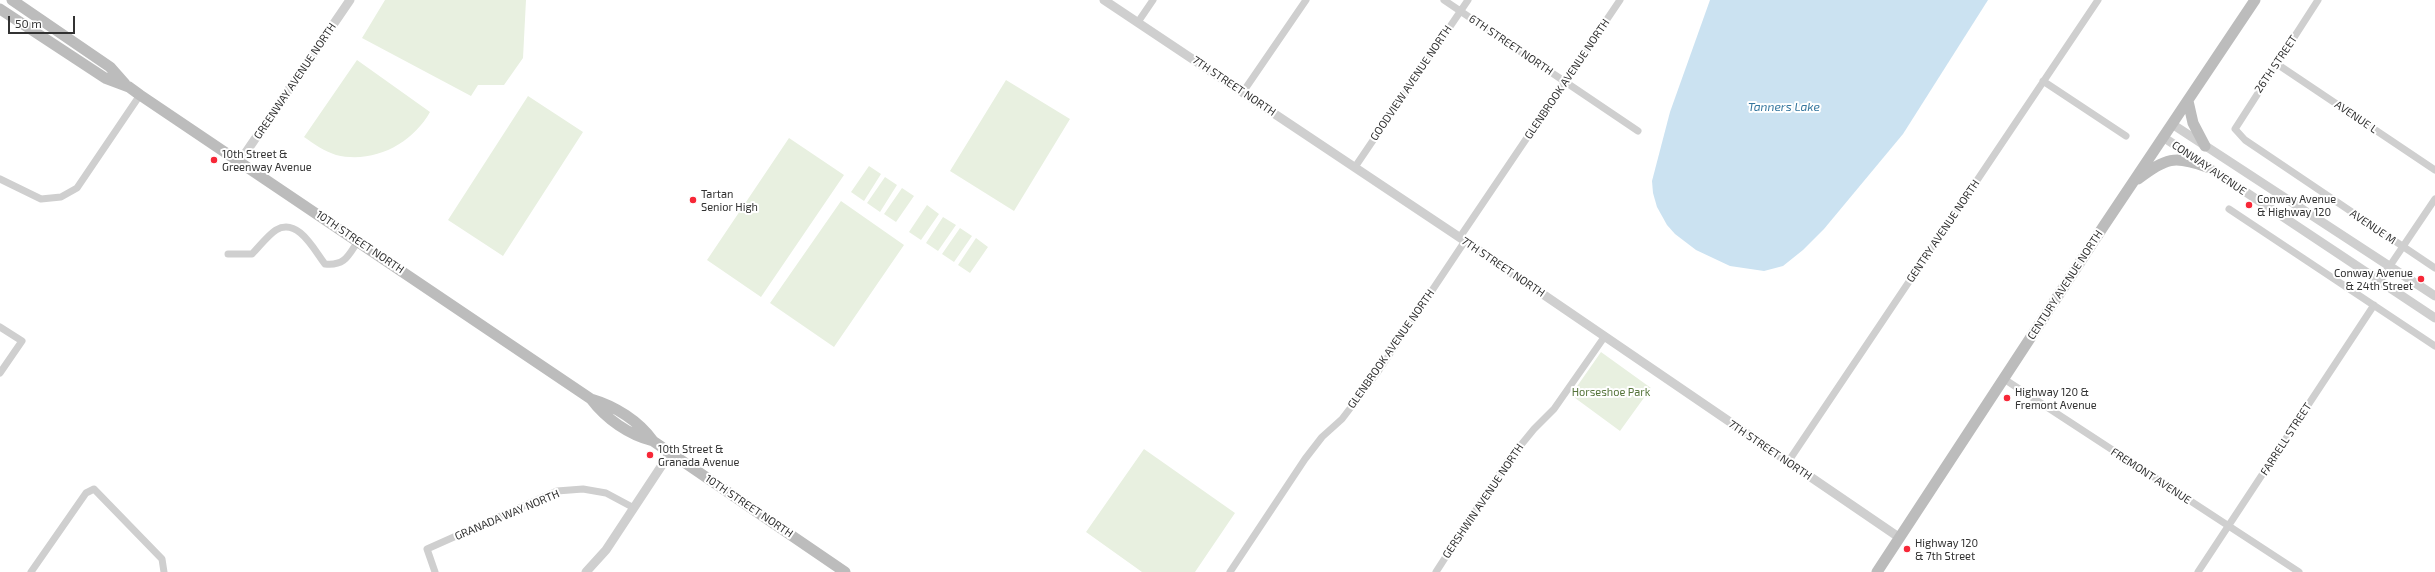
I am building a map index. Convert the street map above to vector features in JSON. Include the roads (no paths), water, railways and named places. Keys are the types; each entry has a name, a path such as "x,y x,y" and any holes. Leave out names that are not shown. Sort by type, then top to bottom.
{"main road":[{"name":"10TH STREET NORTH","path":"12,0 110,67 129,87 140,95 591,399 601,412 632,434 638,438 653,441 845,572"},
{"name":"CENTURY AVENUE NORTH","path":"1877,572 2132,183 2255,0"},
{"name":"10TH STREET NORTH","path":"0,9 105,78 129,87"},
{"path":"2188,101 2192,123 2197,134 2206,146"},
{"path":"2132,183 2169,160 2184,160 2208,167"}],"street":[{"name":"GREENWAY AVENUE NORTH","path":"240,161 350,0"},
{"name":"7TH STREET NORTH","path":"1104,0 1463,239 1900,538"},
{"path":"1138,22 1153,0"},
{"path":"1243,92 1306,0"},
{"name":"6TH STREET NORTH","path":"1444,0 1638,131"},
{"name":"GOODVIEW AVENUE NORTH","path":"1355,167 1468,0"},
{"name":"GLENBROOK AVENUE NORTH","path":"1230,572 1305,459 1322,437 1342,419 1377,374 1463,239 1620,0"},
{"name":"GENTRY AVENUE NORTH","path":"1788,462 2098,0"},
{"name":"26TH STREET","path":"2235,129 2318,0"},
{"name":"AVENUE L","path":"2277,64 2435,170"},
{"path":"2043,81 2126,136"},
{"path":"0,179 41,199 61,197 77,188 140,95"},
{"name":"CONWAY AVENUE","path":"2172,124 2435,296"},
{"name":"AVENUE M","path":"2235,129 2245,140 2435,268"},
{"name":"CONWAY AVENUE","path":"2163,137 2435,318"},
{"path":"2379,282 2435,199"},
{"path":"2229,209 2435,346"},
{"path":"228,254 252,254 276,230 285,227 295,228 302,233 325,264 336,265 346,259 358,241"},
{"name":"FARRELL STREET","path":"2198,572 2374,305"},
{"path":"0,326 22,341 0,373"},
{"name":"GERSHWIN AVENUE NORTH","path":"1436,572 1507,462 1534,429 1554,409 1605,336"},
{"name":"FREMONT AVENUE","path":"2004,379 2299,572"},
{"path":"586,572 606,550 670,453"},
{"name":"GRANADA WAY NORTH","path":"434,572 427,549 558,491 583,488 606,493 634,508"},
{"path":"31,572 86,493 94,489 162,559 164,572"}],"water":[{"name":"Tanners Lake","path":"1710,0 1988,0 1903,134 1824,229 1803,250 1783,266 1764,271 1730,266 1696,250 1675,234 1667,225 1657,207 1653,193 1652,181 1670,112"}],"place":[{"name":"10th Street & Greenway Avenue","path":"214,160"},
{"name":"Tartan Senior High","path":"693,200"},
{"name":"Conway Avenue & Highway 120","path":"2249,205"},
{"name":"Conway Avenue & 24th Street","path":"2421,279"},
{"name":"Highway 120 & Fremont Avenue","path":"2007,398"},
{"name":"10th Street & Granada Avenue","path":"650,455"},
{"name":"Highway 120 & 7th Street","path":"1907,549"}],"park label":[{"name":"Horseshoe Park","path":"1611,392"}]}
